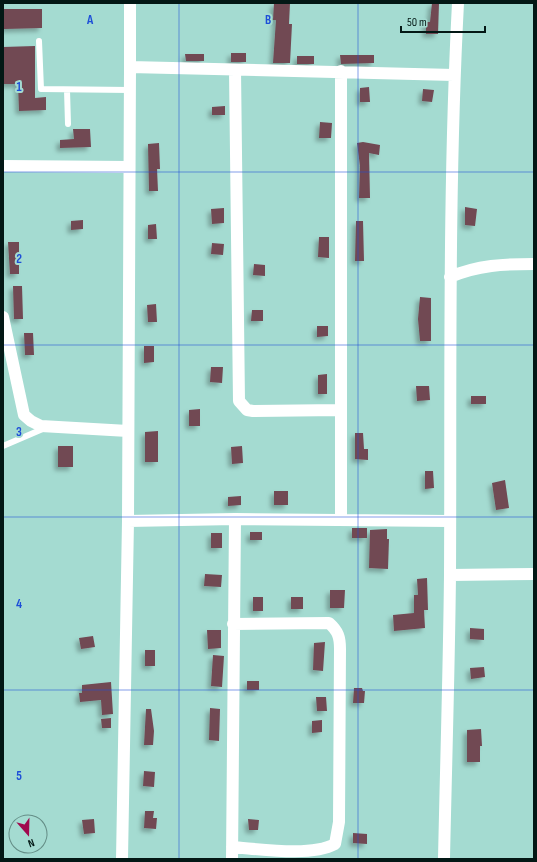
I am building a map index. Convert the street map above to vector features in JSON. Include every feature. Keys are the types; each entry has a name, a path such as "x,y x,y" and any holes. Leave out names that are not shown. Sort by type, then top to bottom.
{"street":[{"path":"122,859 128,521 130,3"},
{"path":"444,859 450,575 450,277 454,75 458,3"},
{"path":"130,67 341,71 454,75"},
{"path":"235,70 240,401 247,410 253,411 340,410"},
{"path":"341,71 341,519"},
{"path":"3,166 129,167"},
{"path":"450,277 477,267 492,265 534,264"},
{"path":"3,317 24,415 31,421 49,426 128,431"},
{"path":"233,624 328,623 336,629 340,638 339,822 335,844 325,849 310,851 232,853 233,624 235,519"},
{"path":"128,521 341,519 449,521"},
{"path":"450,575 534,574"}],"lane":[{"path":"39,41 41,89 130,90"},
{"path":"67,90 68,124"},
{"path":"3,446 49,426"}],"building":[{"path":"274,3 290,3 289,24 292,24 290,63 273,63 276,20 273,20"},
{"path":"432,3 439,3 438,34 426,34 426,22 430,22"},
{"path":"4,9 42,9 42,28 4,29"},
{"path":"35,46 35,98 46,97 46,110 19,111 18,84 3,84 3,47"},
{"path":"231,53 246,53 246,62 231,62"},
{"path":"185,54 204,54 204,61 186,61"},
{"path":"340,55 374,55 374,63 341,64"},
{"path":"297,56 314,56 314,64 297,64"},
{"path":"369,87 370,102 360,102 360,88"},
{"path":"423,89 434,90 432,102 422,101"},
{"path":"225,106 225,115 212,115 212,107"},
{"path":"320,122 332,123 331,138 319,138"},
{"path":"73,129 90,129 91,147 60,148 60,140 74,139"},
{"path":"363,142 380,145 379,155 369,153 370,198 359,198 360,166 357,143"},
{"path":"159,143 160,169 157,169 158,191 149,191 148,144"},
{"path":"465,207 477,209 475,226 465,225"},
{"path":"224,208 224,223 212,224 211,209"},
{"path":"83,220 83,229 71,230 71,221"},
{"path":"356,221 363,221 364,261 355,261"},
{"path":"156,224 157,239 148,239 148,225"},
{"path":"319,237 329,237 329,258 318,257"},
{"path":"8,242 19,242 19,274 10,274"},
{"path":"212,243 224,244 223,255 211,254"},
{"path":"254,264 265,265 265,276 253,275"},
{"path":"13,286 22,286 23,319 14,319"},
{"path":"420,297 431,298 431,341 420,341 418,319"},
{"path":"156,304 157,322 148,322 147,305"},
{"path":"252,310 263,310 263,321 251,321"},
{"path":"317,326 328,326 328,336 317,337"},
{"path":"24,333 33,333 34,355 25,355"},
{"path":"144,346 154,346 154,362 144,363"},
{"path":"211,367 223,367 222,383 210,382"},
{"path":"327,374 327,394 318,394 318,375"},
{"path":"416,386 429,386 430,400 417,401"},
{"path":"471,396 486,396 486,404 471,404"},
{"path":"200,409 200,426 189,426 189,410"},
{"path":"158,431 158,462 145,462 145,432"},
{"path":"355,433 363,433 364,449 368,449 368,460 355,459"},
{"path":"58,446 73,446 73,467 58,467"},
{"path":"242,446 243,463 232,464 231,447"},
{"path":"425,471 433,471 434,488 425,489"},
{"path":"505,480 509,508 496,510 492,483"},
{"path":"274,491 288,491 288,505 274,505"},
{"path":"241,496 241,505 228,506 228,497"},
{"path":"352,528 367,528 367,538 352,538"},
{"path":"387,529 387,539 389,539 388,569 369,568 370,530"},
{"path":"250,532 262,532 262,540 250,540"},
{"path":"211,533 222,533 222,548 211,548"},
{"path":"205,574 222,575 221,587 204,586"},
{"path":"427,578 428,610 424,610 425,628 394,631 393,615 414,613 414,595 418,595 417,579"},
{"path":"330,590 345,590 344,608 330,608"},
{"path":"253,597 263,597 263,611 253,611"},
{"path":"291,597 303,597 303,609 291,609"},
{"path":"470,628 484,629 484,640 470,639"},
{"path":"207,630 221,630 221,648 208,649"},
{"path":"93,636 95,647 81,649 79,638"},
{"path":"325,642 323,671 313,670 314,643"},
{"path":"145,650 155,650 155,666 145,666"},
{"path":"213,655 224,656 222,687 211,686"},
{"path":"484,667 485,677 471,679 470,668"},
{"path":"247,681 259,681 259,690 247,690"},
{"path":"111,682 113,714 102,715 101,700 80,702 79,693 82,693 82,685"},
{"path":"354,688 362,688 363,691 365,691 364,703 353,703"},
{"path":"316,697 326,697 327,711 317,711"},
{"path":"210,708 220,709 219,741 209,740"},
{"path":"146,709 151,709 154,731 153,745 144,745"},
{"path":"111,718 111,728 102,728 101,719"},
{"path":"322,720 322,732 312,733 312,721"},
{"path":"481,729 482,746 480,746 480,762 467,762 467,730"},
{"path":"144,771 155,772 154,787 143,786"},
{"path":"145,811 154,811 153,818 157,818 156,829 144,828"},
{"path":"94,819 95,833 84,834 82,820"},
{"path":"248,819 259,820 258,830 249,830"},
{"path":"353,833 367,834 367,844 353,843"}]}
